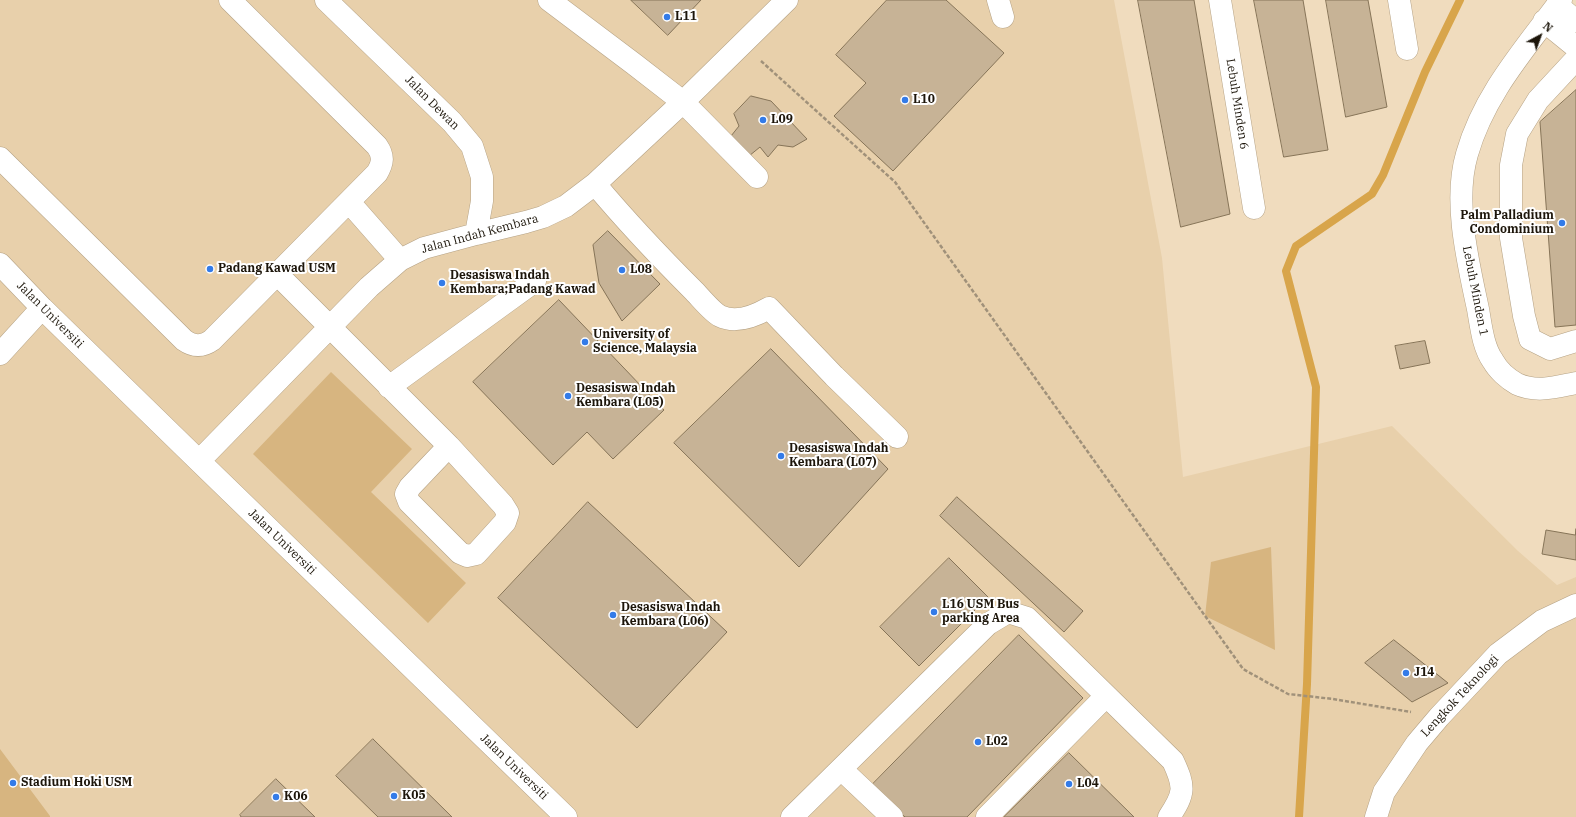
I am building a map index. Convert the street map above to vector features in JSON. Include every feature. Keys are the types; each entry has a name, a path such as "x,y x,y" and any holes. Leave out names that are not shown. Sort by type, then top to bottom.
{"street":[{"path":"0,158 184,340 190,345 206,345 378,173 383,160 381,152 377,146 230,0"},
{"name":"Jalan Dewan","path":"326,0 452,122 472,146 482,177 482,202 476,234"},
{"path":"549,0 683,102 757,177"},
{"name":"Jalan Indah Kembara","path":"199,461 369,287 400,260 424,248 543,217 566,206 595,184 683,102 788,0"},
{"name":"Lebuh Minden 6","path":"1220,0 1254,208"},
{"path":"1399,0 1407,49"},
{"path":"1554,9 1576,21"},
{"path":"1554,9 1576,47"},
{"name":"Lebuh Minden 1","path":"1554,9 1498,84 1482,113 1462,170 1462,210 1466,244 1484,338 1492,361 1503,374 1516,383 1531,388 1544,389 1576,383"},
{"path":"1576,59 1538,100 1517,134 1511,165 1511,238 1524,316 1530,339 1550,349 1576,341"},
{"path":"595,184 611,204 663,261 719,316 732,319 745,317 758,314 769,308 834,376 897,437"},
{"path":"349,202 400,260"},
{"name":"Jalan Universiti","path":"0,264 42,308 566,817"},
{"path":"277,274 449,446 503,505 508,513 505,522 476,554 467,556 460,553 408,502 406,494 410,487 449,446"},
{"path":"389,386 536,281"},
{"path":"0,354 42,308"},
{"name":"Lengkok Teknologi","path":"1376,817 1384,792 1417,743 1439,717 1498,654 1542,621 1576,604"},
{"path":"792,817 988,624 1008,612 1027,618 1173,761 1182,780 1180,800 1169,817"},
{"path":"987,817 1106,696"},
{"path":"841,769 892,817"}],"path":[{"path":"743,44 895,182 1243,669 1288,694 1333,699 1439,717"}],"shaded area":[{"name":"University of Science, Malaysia","path":"0,0 1114,0 1162,258 1183,477 1392,426 1518,551 1557,585 1576,577 1576,817 0,817"},
{"path":"331,372 412,449 371,492 466,583 428,623 253,454"},
{"path":"1271,547 1275,650 1205,616 1211,562"},
{"name":"Stadium Hoki USM","path":"0,749 50,816 50,817 0,817"}],"building":[{"name":"L11","path":"631,0 701,0 668,35"},
{"name":"L10","path":"887,0 946,0 1004,53 893,171 834,116 866,83 836,55"},
{"path":"1138,0 1194,0 1230,214 1181,227"},
{"path":"1254,0 1303,0 1328,150 1284,157"},
{"path":"1326,0 1368,0 1387,107 1346,117"},
{"name":"Palm Palladium Condominium","path":"1576,90 1576,325 1555,327 1540,122"},
{"name":"L09","path":"751,96 771,101 807,139 793,147 778,145 768,157 760,147 749,156 731,136 739,126 734,114"},
{"name":"L08","path":"608,231 660,284 622,321 599,283 593,245"},
{"name":"Desasiswa Indah Kembara (L05)","path":"559,300 664,410 613,459 587,432 553,465 473,382"},
{"path":"1425,341 1430,363 1400,369 1395,346"},
{"name":"Desasiswa Indah Kembara (L07)","path":"771,349 888,469 799,567 674,443"},
{"path":"957,497 1083,611 1064,632 940,516"},
{"name":"Desasiswa Indah Kembara (L06)","path":"588,502 727,632 637,728 498,598"},
{"path":"1576,529 1576,560 1542,554 1546,530 1575,535"},
{"name":"L16 USM Bus parking Area","path":"949,558 988,597 919,666 880,627"},
{"name":"L02","path":"1019,635 1083,698 967,817 905,817 872,785"},
{"name":"J14","path":"1394,640 1448,683 1412,702 1365,663"},
{"name":"K05","path":"373,739 452,817 378,817 336,776"},
{"name":"L04","path":"1069,753 1134,817 1004,817"},
{"name":"K06","path":"276,779 315,817 241,817 240,815"}],"waterway":[{"path":"1299,817 1307,684 1316,387 1286,271 1296,246 1372,194 1383,175 1425,72 1460,0"}],"place":[{"name":"L11","path":"667,17"},
{"name":"L10","path":"905,100"},
{"name":"L09","path":"763,120"},
{"name":"Palm Palladium Condominium","path":"1562,223"},
{"name":"Padang Kawad USM","path":"210,269"},
{"name":"L08","path":"622,270"},
{"name":"Desasiswa Indah Kembara;Padang Kawad","path":"442,283"},
{"name":"University of Science, Malaysia","path":"585,342"},
{"name":"Desasiswa Indah Kembara (L05)","path":"568,396"},
{"name":"Desasiswa Indah Kembara (L07)","path":"781,456"},
{"name":"L16 USM Bus parking Area","path":"934,612"},
{"name":"Desasiswa Indah Kembara (L06)","path":"613,615"},
{"name":"J14","path":"1406,673"},
{"name":"L02","path":"978,742"},
{"name":"Stadium Hoki USM","path":"13,783"},
{"name":"L04","path":"1069,784"},
{"name":"K05","path":"394,796"},
{"name":"K06","path":"276,797"}]}
